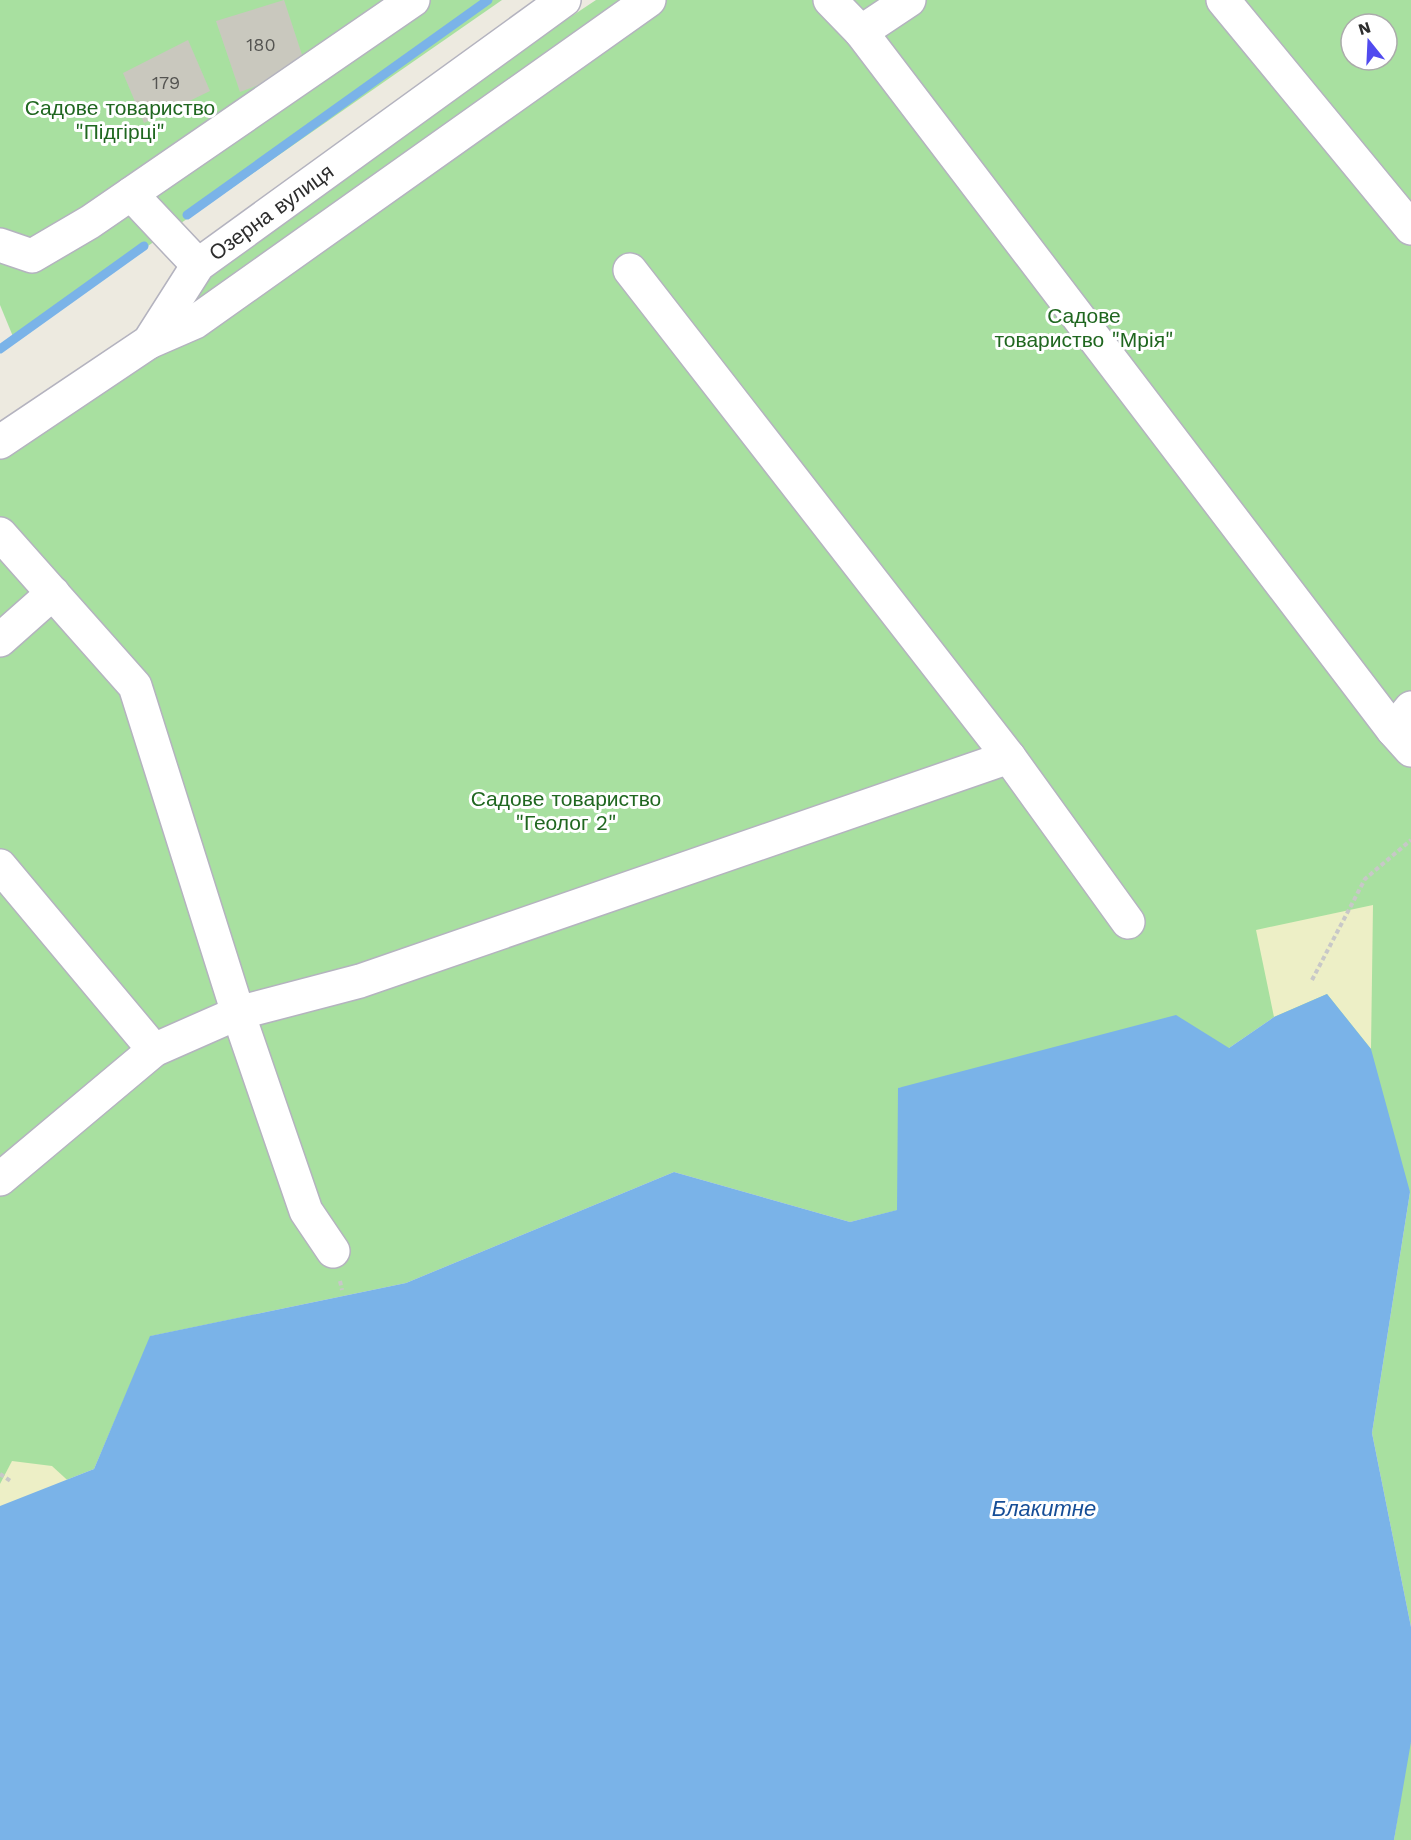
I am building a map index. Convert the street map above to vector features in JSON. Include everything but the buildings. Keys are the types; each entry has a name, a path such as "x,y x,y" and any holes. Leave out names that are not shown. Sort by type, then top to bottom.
{"street":[{"path":"0,245 32,256 90,222 413,0"},
{"name":"Озерна вулиця","path":"0,442 149,342 198,265 564,0"},
{"path":"149,342 195,322 649,0"},
{"path":"830,0 861,32 1405,729"},
{"path":"861,32 909,0"},
{"path":"1223,0 1411,228"},
{"path":"131,194 198,265"},
{"path":"630,270 1008,757 1128,922"},
{"path":"0,534 135,687 238,1013 306,1211 333,1251"},
{"path":"0,640 53,593"},
{"path":"0,1179 154,1050 238,1013 360,981 1008,757"},
{"path":"0,866 154,1050"}],"path":[{"path":"1312,980 1365,879 1411,840"},
{"path":"0,1474 12,1482"}],"green space":[{"name":"Садове товариство \"Підгірці\"","path":"0,0 502,0 14,339 0,305"},
{"path":"596,0 1411,0 1411,1627 1372,1433 1410,1192 1274,1017 1229,1048 898,1088 898,1210 850,1222 674,1172 406,1283 151,1336 94,1469 0,1506 0,442 149,342 198,265"},
{"path":"1411,1742 1411,1840 1394,1840 1409,1744"}],"sand":[{"path":"1373,905 1371,1049 1327,994 1274,1017 1256,930"},
{"path":"12,1461 52,1466 76,1488 0,1525 0,1484"}],"water":[{"name":"Блакитне","path":"1327,994 1371,1049 1410,1192 1372,1433 1411,1627 1411,1742 1394,1840 0,1840 0,1506 94,1469 150,1336 406,1283 674,1172 850,1222 897,1210 898,1088 1176,1015 1229,1048 1274,1017"}],"waterway":[{"path":"187,215 488,0"},
{"path":"0,349 144,246"}],"park label":[{"name":"Садове товариство \"Мрія\"","path":"1084,327"},
{"name":"Садове товариство \"Геолог 2\"","path":"566,810"}]}
